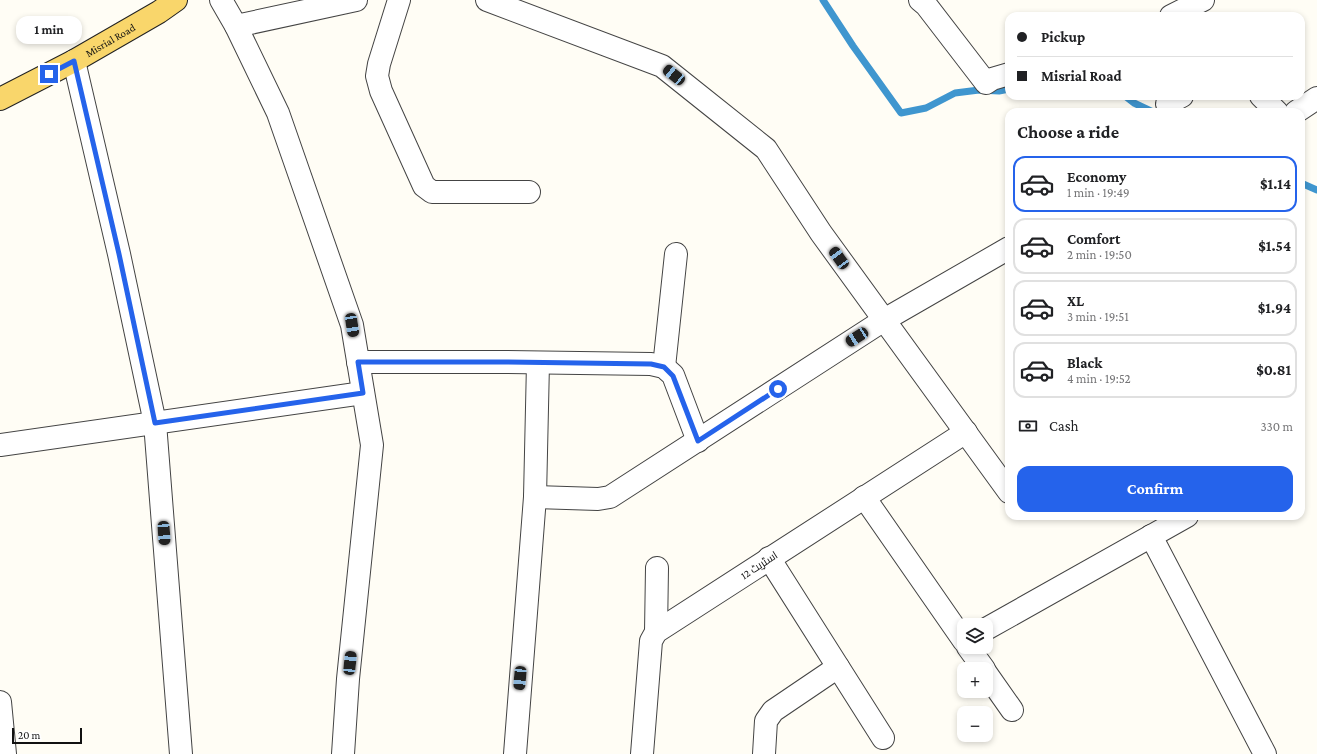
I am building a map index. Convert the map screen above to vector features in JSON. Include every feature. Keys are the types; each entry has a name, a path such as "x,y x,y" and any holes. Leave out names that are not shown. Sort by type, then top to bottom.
{"main road":[{"name":"Misrial Road","path":"0,99 74,61 159,12 176,0"}],"street":[{"path":"221,0 236,26 278,113 352,325 372,445 349,671 343,754"},
{"path":"236,26 356,0"},
{"path":"399,0 379,64 377,76 381,91 424,186 432,192 529,192"},
{"path":"486,0 662,66 766,149 821,233 1005,486"},
{"path":"920,0 926,5 986,82 1005,75"},
{"path":"1179,12 1203,0"},
{"path":"74,61 119,254 155,423 181,754"},
{"path":"1264,100 1273,108"},
{"path":"535,497 610,498 884,320 1005,250"},
{"path":"664,367 676,254"},
{"path":"358,362 651,364 664,367 673,376 698,441"},
{"path":"514,754 535,497 538,363"},
{"path":"0,445 363,393"},
{"name":"اسٹریٹ 12","path":"656,632 966,432"},
{"path":"864,498 957,631"},
{"path":"993,625 1151,536 1175,520"},
{"path":"1151,536 1265,754"},
{"path":"770,558 884,738"},
{"path":"642,754 651,641 656,632 657,568"},
{"path":"764,754 766,721 773,711 838,666"},
{"path":"993,683 1012,710"},
{"path":"0,702 4,754"}],"waterway":[{"path":"823,0 853,46 901,113 926,108 955,93 979,90 1005,90"},
{"path":"1130,100 1145,108"},
{"path":"1305,185 1317,190"}],"route":[{"path":"49,74 74,61 119,254 155,423 363,393 358,362 651,364 664,367 673,376 698,441 778,389"}]}
